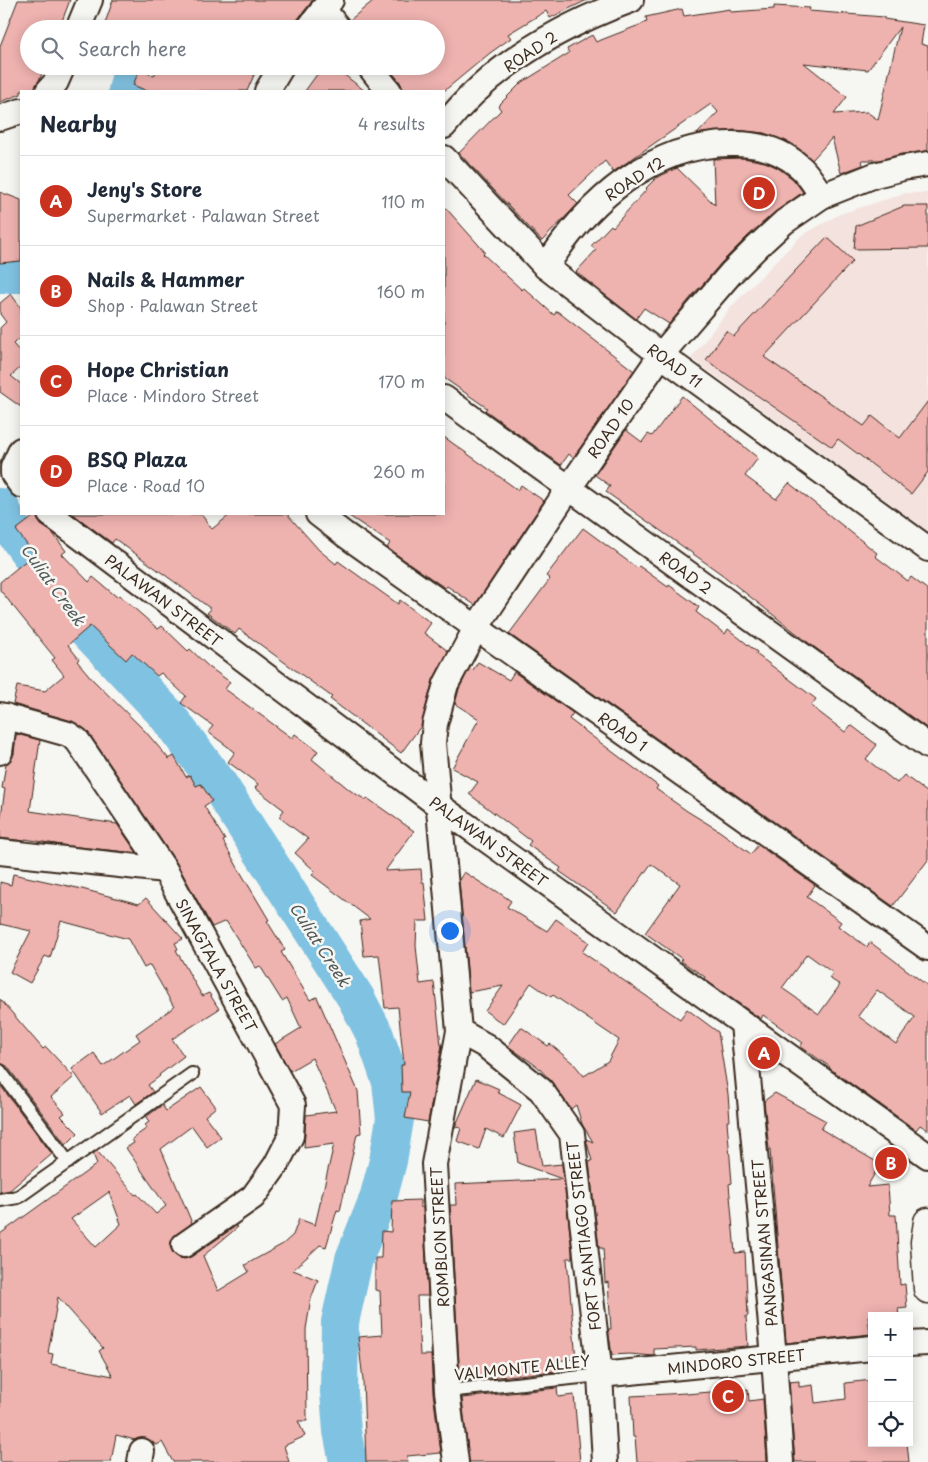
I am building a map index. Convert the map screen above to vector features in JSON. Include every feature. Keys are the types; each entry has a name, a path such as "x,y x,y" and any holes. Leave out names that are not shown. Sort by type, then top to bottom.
{"street":[{"path":"82,20 90,0"},
{"name":"ROAD 2","path":"445,125 471,96 520,56 568,26 631,0"},
{"path":"315,20 327,4 334,20"},
{"path":"49,90 59,75"},
{"path":"268,90 277,75"},
{"path":"376,75 388,90"},
{"path":"0,118 20,111"},
{"name":"ROAD 12","path":"546,267 559,246 601,199 625,180 651,164 685,150 706,145 727,144 750,144 765,148 782,154 799,166 822,196"},
{"name":"ROAD 11","path":"445,159 546,267 661,355 928,549"},
{"name":"ROAD 10","path":"438,805 433,743 436,717 446,684 476,628 569,488 661,355 731,273 784,222 822,196 875,175 928,164"},
{"name":"ROAD 2","path":"445,399 928,746"},
{"path":"20,452 13,467 13,474 20,484"},
{"name":"ROAD 1","path":"319,515 476,628 926,942"},
{"name":"PALAWAN STREET","path":"53,517 438,805 928,1156"},
{"path":"0,752 2,716"},
{"name":"SINAGTALA STREET","path":"2,716 68,734 77,740 165,870 293,1105 291,1136 276,1165 253,1198 184,1245"},
{"name":"ROMBLON STREET","path":"438,805 459,1031 434,1164 447,1391 456,1462"},
{"path":"0,852 165,870"},
{"name":"PANGASINAN STREET","path":"744,1024 774,1357 781,1462"},
{"name":"FORT SANTIAGO STREET","path":"459,1031 486,1046 541,1090 572,1134 600,1375 606,1462"},
{"path":"928,1222 925,1242 928,1289"},
{"path":"913,1344 928,1343"},
{"name":"MINDORO STREET","path":"600,1375 868,1348"}],"lane":[{"path":"0,1071 68,1162"},
{"path":"0,1200 18,1197 192,1074"},
{"name":"VALMONTE ALLEY","path":"447,1391 600,1375"}],"shaded area":[{"path":"906,193 928,193 928,531 691,358 731,307 801,236 840,214"}],"building":[{"path":"18,0 70,0 62,20 20,20 20,75 42,75 35,90 20,90 20,94 0,102 0,46"},
{"path":"113,0 313,0 297,20 106,20"},
{"path":"374,0 587,0 550,18 546,11 508,34 511,38 445,90 404,90 394,75 445,75 445,20 350,20"},
{"path":"774,6 810,8 809,11 884,17 884,19 924,25 921,44 928,46 928,151 901,154 879,160 862,160 863,165 841,173 832,138 812,160 791,143 764,133 735,130 697,134 718,112 711,104 613,172 605,161 569,195 578,204 542,241 459,153 501,110 498,106 521,83 569,53 567,49 592,35 596,42 647,22 646,17 682,9 684,16 730,9 731,12 774,9","holes":["900,27 878,120 867,112 834,114 847,97 804,63 868,70"]},
{"path":"137,75 254,75 247,90 145,90 133,85"},
{"path":"317,75 345,75 364,90 306,90"},
{"path":"743,158 765,162 778,168 793,179 803,192 775,212 748,236 721,263 669,324 644,308 636,319 576,272 596,250 591,246 611,225 613,227 656,178 677,168 715,205 713,159"},
{"path":"0,192 20,200 20,261 0,263"},
{"path":"904,206 928,206 928,248 854,249 856,226"},
{"path":"445,207 485,252 483,254 522,290 524,288 554,315 557,311 634,371 573,458 569,454 561,465 485,410 487,408 445,379"},
{"path":"827,237 853,261 764,357 864,426 872,416 900,438 928,401 928,472 911,494 838,439 832,447 706,360 726,331 734,336"},
{"path":"11,294 20,307 20,342 18,339 13,344 20,352 20,368 11,376 20,383 20,406 0,392 0,328 6,322 0,314 0,303"},
{"path":"682,396 758,458 745,476 776,499 789,483 877,553 875,556 908,581 911,577 928,590 928,729 810,644 720,573 606,492 610,486 595,475 626,430 642,442 648,434 652,436"},
{"path":"445,438 518,490 521,485 544,501 475,605 447,586 445,588 387,548 390,543 348,515 445,515"},
{"path":"37,515 41,525 52,532 66,551 62,554 89,582 93,577 117,597 119,595 158,629 162,626 188,651 190,649 209,667 230,682 225,689 292,738 295,734 318,751 312,759 351,791 366,800 367,798 414,831 385,871 421,869 422,882 424,882 428,921 417,921 416,946 420,984 434,982 442,1045 428,1122 405,1118 410,1092 402,1092 401,1065 404,1065 398,1007 385,1008 379,955 364,956 360,921 370,919 312,875 315,871 295,853 308,839 279,817 284,810 255,788 258,784 228,762 235,752 208,732 213,726 181,703 186,696 161,673 157,676 132,653 126,660 90,626 68,645 79,659 77,661 93,680 145,731 169,759 174,756 186,777 190,775 196,786 201,784 212,801 204,806 225,840 223,841 285,950 281,952 310,1000 317,997 358,1091 361,1133 357,1134 340,1211 337,1210 326,1247 320,1245 293,1270 318,1280 311,1299 306,1329 307,1421 298,1421 305,1436 284,1446 289,1462 173,1462 162,1442 157,1445 145,1438 135,1440 116,1435 111,1462 0,1462 0,1234 97,1164 93,1154 97,1151 135,1195 137,1194 156,1214 166,1206 126,1148 134,1143 132,1139 147,1128 145,1125 149,1122 146,1117 162,1105 166,1111 201,1087 216,1107 205,1116 221,1137 207,1147 192,1126 161,1149 192,1223 172,1239 170,1247 173,1253 179,1258 191,1257 236,1226 238,1227 203,1256 218,1291 249,1272 245,1265 283,1244 293,1235 299,1219 315,1225 334,1144 304,1148 306,1115 336,1111 312,1058 290,1071 275,1044 301,1028 287,998 282,1001 260,966 256,968 226,921 212,927 176,862 88,732 72,721 13,704 17,686 45,691 64,675 52,660 55,658 0,590 0,582 34,554 16,530","holes":["109,1192 121,1224 96,1247 71,1219","58,1297 103,1348 99,1351 113,1376 51,1364 53,1354 48,1353"]},
{"path":"74,515 202,515 212,529 230,515 288,515 319,550 336,564 338,561 398,604 400,600 431,623 424,633 448,651 433,680 421,726 401,753 330,699 332,697 239,629 235,634 207,613 211,609 176,583 115,539 112,543"},
{"path":"583,528 637,568 639,566 699,607 696,612 725,634 728,629 757,652 756,654 816,699 811,706 845,732 851,725 877,745 866,759 897,783 904,775 928,793 928,860 893,906 509,634 550,579 546,576"},
{"path":"478,662 509,680 514,672 573,713 569,719 658,786 656,789 687,811 718,830 751,854 758,845 815,885 807,897 841,922 838,926 867,947 870,942 928,986 928,1130 920,1125 916,1130 800,1046 803,1043 763,1015 761,1019 704,979 705,977 681,961 682,959 645,933 680,884 651,864 617,912 559,871 561,868 528,845 531,841 469,794 478,782 452,768 479,719 455,704 459,689 470,667 473,670","holes":["807,954 833,973 829,978 840,985 819,1014 782,988","877,990 915,1017 896,1044 858,1016"]},
{"path":"16,734 40,740 30,811 117,824 137,853 68,846 25,839 25,841 0,838 0,823 5,789 2,788 6,764 14,754"},
{"path":"464,872 511,901 507,907 547,931 556,919 589,942 582,952 680,1019 687,1009 718,1032 728,1094 730,1121 727,1121 732,1183 729,1184 735,1253 745,1252 748,1346 696,1350 696,1347 654,1349 654,1356 612,1355 608,1329 611,1329 608,1282 605,1283 603,1248 599,1248 589,1162 592,1161 586,1139 593,1142 582,1124 576,1105 571,1109 552,1082 538,1067 508,1046 521,1027 548,1046 550,1044 574,1064 584,1076 608,1061 619,1040 553,995 551,997 531,983 503,1024 485,1011 503,986 469,992 459,880"},
{"path":"13,874 139,904 146,898 183,939 175,943 178,949 176,950 202,996 209,993 219,1009 172,1039 184,1056 148,1085 153,1092 136,1104 130,1095 102,1113 72,1069 94,1053 103,1066 140,1040 136,1034 174,1007 150,965 144,968 128,939 61,921 50,958 45,956 30,983 10,972 31,931 0,924 0,882 11,885"},
{"path":"0,999 43,1049 46,1047 74,1077 51,1097 65,1113 61,1116 78,1133 66,1145 7,1066 0,1063"},
{"path":"476,1079 499,1089 497,1092 521,1105 504,1138 486,1129 479,1149 457,1141 461,1128 455,1127"},
{"path":"0,1085 52,1154 10,1190 0,1192"},
{"path":"775,1093 826,1121 821,1129 880,1164 867,1187 888,1185 890,1215 896,1215 900,1285 905,1284 907,1308 898,1309 898,1312 868,1312 868,1334 786,1343 770,1150 764,1101"},
{"path":"536,1130 542,1166 562,1164 572,1251 572,1258 567,1258 576,1359 555,1361 556,1371 460,1381 450,1205 456,1205 455,1184 562,1179 518,1163 514,1133"},
{"path":"420,1200 420,1207 423,1207 428,1296 417,1296 420,1355 431,1355 433,1393 441,1453 407,1456 408,1462 366,1462 363,1380 358,1337 382,1335 380,1291 375,1290 375,1258 381,1258 382,1231 391,1232 392,1201"},
{"path":"868,1380 868,1447 907,1447 909,1462 795,1462 789,1382 799,1381 799,1387 813,1385 815,1403 846,1399 845,1383"},
{"path":"557,1388 558,1397 574,1395 580,1462 469,1462 462,1398"},
{"path":"748,1389 749,1401 763,1399 767,1462 637,1462 635,1437 633,1437 631,1396"}],"waterway":[{"name":"Culiat Creek","path":"127,90 131,75"},
{"name":"Culiat Creek","path":"0,274 20,274"},
{"name":"Culiat Creek","path":"0,507 11,527 74,616 166,714 217,782 356,998 374,1033 391,1082 395,1119 388,1161 378,1199 354,1259 340,1322 339,1392 342,1431 348,1462"}],"place":[{"name":"BSQ Plaza","path":"759,193"},
{"name":"Jeny's Store","path":"764,1053"},
{"name":"Nails & Hammer","path":"891,1163"},
{"name":"Hope Christian","path":"728,1396"}]}
